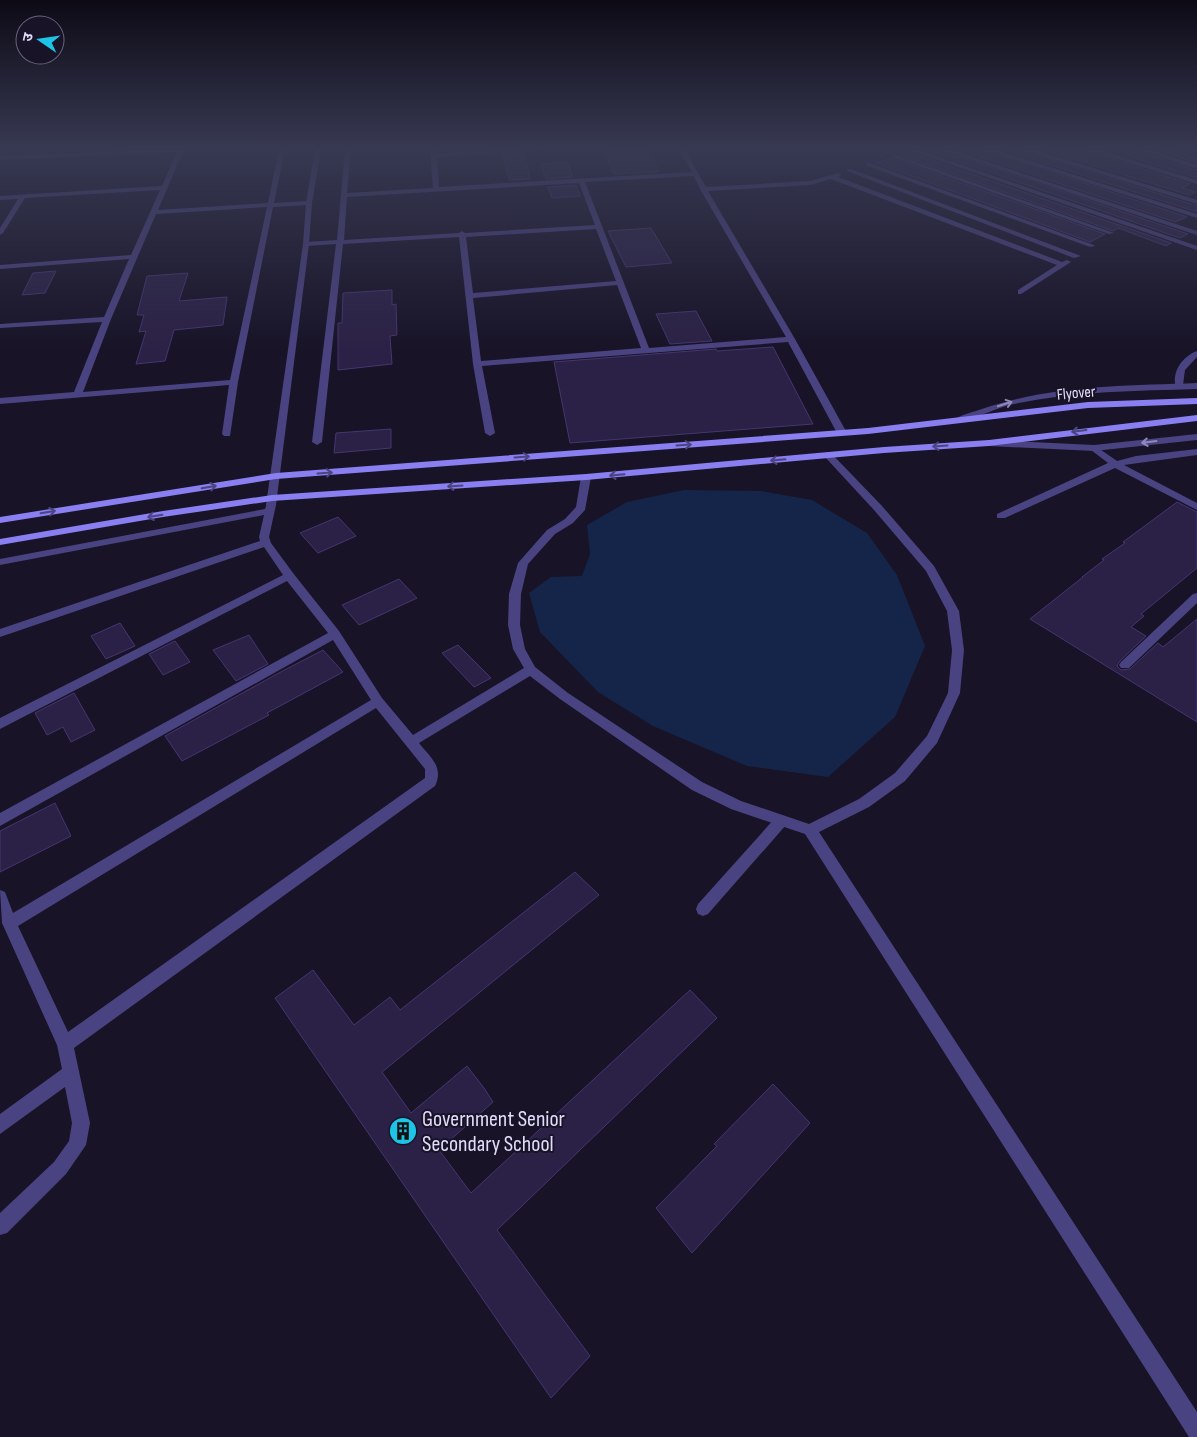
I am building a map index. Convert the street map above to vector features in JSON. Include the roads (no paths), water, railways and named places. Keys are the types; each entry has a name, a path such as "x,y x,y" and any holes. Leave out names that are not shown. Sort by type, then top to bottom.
{"main road":[{"name":"Flyover","path":"0,520 276,476 868,430 1088,405 1197,401"},
{"path":"0,542 163,514 884,450 989,443 1197,418"},
{"path":"868,430 884,450"}],"street":[{"path":"0,233 11,216"},
{"path":"77,396 151,216"},
{"path":"227,434 234,382 268,216"},
{"path":"65,1044 430,782 433,771 378,701 335,634 289,576 264,538 276,476 308,216"},
{"path":"318,442 342,216"},
{"path":"595,216 646,350"},
{"path":"720,216 842,432"},
{"path":"934,216 1062,265"},
{"path":"972,216 1077,256"},
{"path":"1028,216 1102,240"},
{"path":"1040,216 1102,240"},
{"path":"1103,216 1197,248"},
{"path":"1021,292 1138,216"},
{"path":"1147,216 1197,234"},
{"path":"306,244 462,233 599,227"},
{"path":"462,233 477,364 490,433"},
{"path":"0,267 134,258"},
{"path":"469,296 620,283"},
{"path":"0,326 108,319"},
{"path":"477,364 791,339"},
{"path":"1179,385 1178,374 1181,367 1197,353"},
{"path":"0,401 234,382"},
{"path":"959,420 1020,400 1094,390 1179,385 1197,386"},
{"path":"989,443 1094,448 1197,437"},
{"path":"1094,448 1115,464 1197,507"},
{"path":"1001,516 1115,464 1136,459 1197,452"},
{"path":"810,830 864,803 900,777 932,739 954,693 958,650 953,611 930,569 878,508 828,455"},
{"path":"586,477 581,508 569,520 551,532 523,563 515,594 514,625 519,649 531,670 564,696 697,786 736,805 781,822 810,830 1197,1431"},
{"path":"0,562 271,505"},
{"path":"0,632 266,543"},
{"path":"0,724 289,576"},
{"path":"1125,665 1197,597"},
{"path":"0,820 335,634"},
{"path":"411,742 531,670"},
{"path":"9,923 378,701"},
{"path":"703,909 781,822"},
{"path":"0,897 9,923 65,1044 81,1123 76,1145 60,1168 0,1226"},
{"path":"0,1126 71,1073"}],"water":[{"path":"684,490 761,491 812,500 867,533 897,575 925,646 895,717 828,777 747,766 653,726 598,692 540,632 529,593 551,577 582,576 590,554 587,525 627,502"}],"place":[{"name":"Government Senior Secondary School","path":"403,1131"}]}
